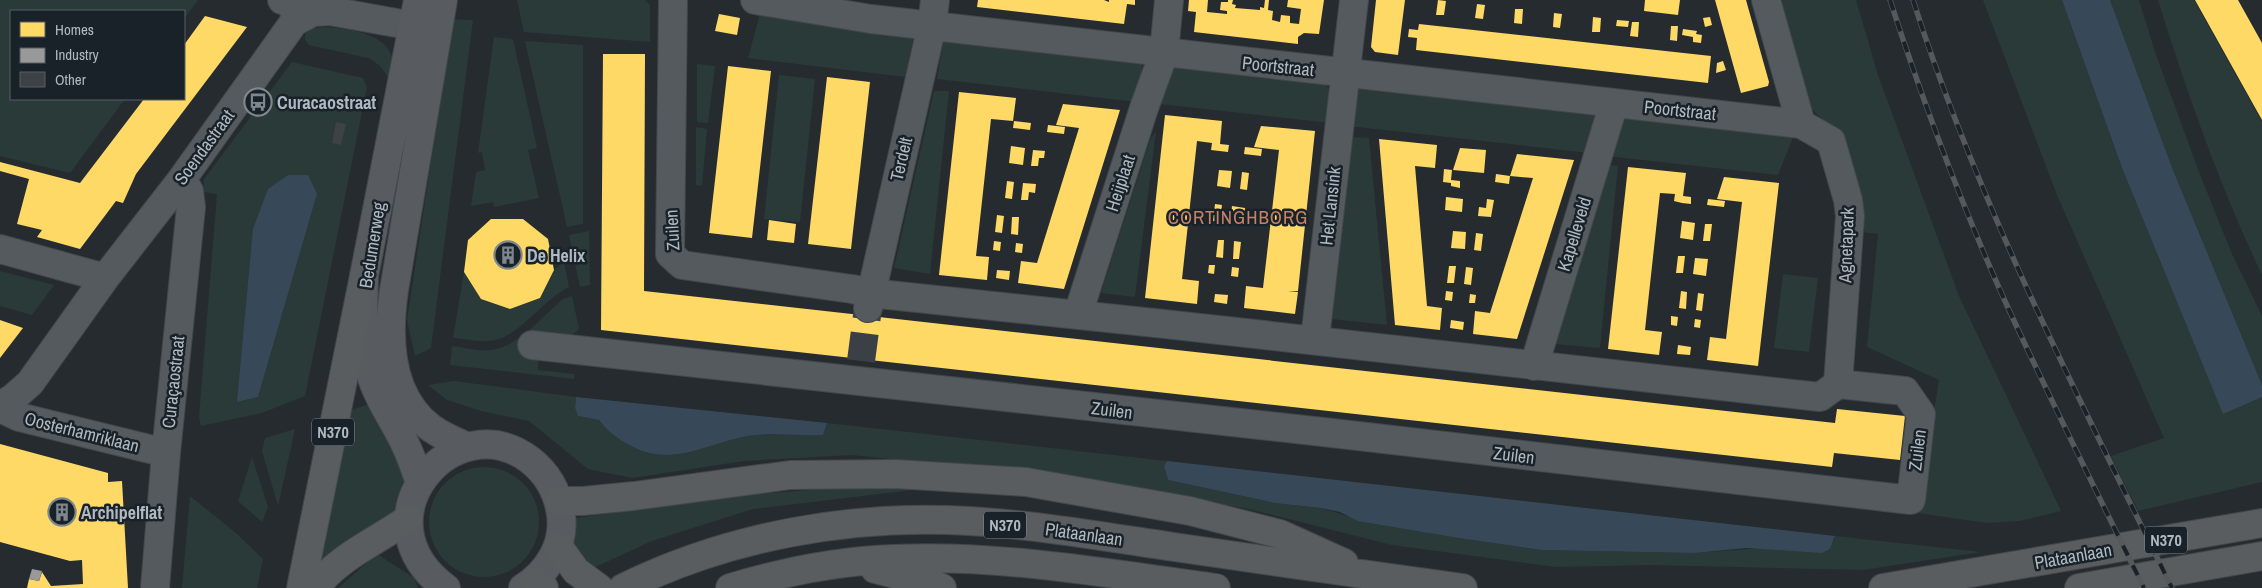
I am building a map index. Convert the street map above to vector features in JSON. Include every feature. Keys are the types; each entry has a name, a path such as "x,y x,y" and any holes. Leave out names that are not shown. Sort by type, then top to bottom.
{"highway":[{"name":"N370","path":"301,588 364,276"},
{"name":"N370","path":"559,501 583,501 634,496 790,475 896,474 1026,482 1190,511 1280,534 1372,576"},
{"path":"315,588 323,576 334,567 408,519"},
{"name":"Plataanlaan","path":"632,584 728,547 795,532 854,523 913,520 969,521 1052,530 1463,588"},
{"name":"Plataanlaan","path":"1883,588 2262,523"},
{"path":"558,546 576,571 599,588"},
{"name":"Plataanlaan","path":"2079,588 2262,556"},
{"name":"Plataanlaan","path":"730,588 769,576 846,563 892,559 982,560 1216,588"},
{"name":"N370","path":"846,563 930,583 942,588"},
{"name":"N370","path":"1112,588 1148,579"}],"main road":[{"name":"Bedumerweg","path":"418,0 425,28 390,321 390,343 400,386 408,402 431,427 468,448"},
{"name":"Bedumerweg","path":"420,482 406,445 382,404 372,378 366,353 363,321 364,276 425,28 443,0"},
{"path":"446,588 426,571 412,546 408,519 412,500 420,482 430,469 443,458 468,448 499,447 525,457 546,475 559,501 562,522 558,546 550,563 534,586"}],"street":[{"name":"Zuilen","path":"532,345 860,370 1911,500 1921,414 1905,391 1838,384 1820,397 1534,366 1315,339 1078,314 869,301 852,289 682,265 670,254 673,0"},
{"name":"Poortstraat","path":"755,0 871,20 933,13 1164,53 1801,124"},
{"name":"Heijplaat","path":"1078,314 1144,108 1164,53 1169,0"},
{"name":"Het Lansink","path":"1315,339 1354,0"},
{"path":"1766,0 1801,124"},
{"path":"290,5 312,12 330,11 425,28"},
{"name":"Soendastraat","path":"0,407 30,383 105,278 182,179 294,22 290,5"},
{"name":"Terdelt","path":"869,301 933,13"},
{"name":"Kapelleveld","path":"1534,366 1614,103"},
{"name":"Agnetapark","path":"1801,124 1831,141 1848,200 1850,216 1838,384"},
{"name":"Curaçaostraat","path":"155,588 166,453 191,207 189,191 182,179"},
{"path":"0,249 105,278"},
{"name":"Oosterhamriklaan","path":"0,407 19,417 166,453"}],"shaded area":[{"path":"0,0 198,0 185,18 185,10 10,10 10,100 124,100 70,173 0,156"},
{"path":"517,0 645,0 650,5 650,42 524,32"},
{"path":"1780,0 1856,0 1878,75 1959,296 2061,511 2019,521 1987,523 1917,513 1939,380 1867,347 1878,234 1861,232 1833,130 1806,103"},
{"path":"1983,0 2062,0 2122,168 2223,413 2262,397 2262,482 2138,511 2111,456 2164,438 2057,195"},
{"path":"2110,0 2139,0 2156,55 2201,177 2232,254 2262,316 2262,385 2173,170"},
{"path":"2158,0 2194,0 2262,122 2262,275 2232,208 2205,139"},
{"path":"761,10 915,32 905,77 748,58"},
{"path":"448,19 473,20 431,348 415,356 407,320 442,89"},
{"path":"322,27 365,34 383,44 390,51 393,61 389,80 380,67 368,58 309,45 305,40 305,34 311,29"},
{"path":"494,37 513,39 537,148 528,150 539,198 494,207 493,202 471,206 476,172 485,170 482,152 478,153"},
{"path":"944,37 1140,59 1146,80 1137,102 937,79"},
{"path":"525,41 583,45 583,224 567,227"},
{"path":"292,62 363,78 367,87 305,396 262,413 201,426 199,417 217,194 203,192 204,179","holes":["317,194 258,397 238,402"]},
{"path":"1172,62 1324,79 1333,100 1330,123 1160,104"},
{"path":"697,64 715,66 708,123 697,122"},
{"path":"779,75 815,79 800,222 764,219"},
{"path":"1364,83 1589,107 1599,125 1590,153 1348,126 1350,94"},
{"path":"934,91 949,91 930,274 894,268"},
{"path":"1623,111 1796,130 1778,175 1606,156"},
{"path":"696,127 707,129 702,186 696,185"},
{"path":"1156,131 1135,297 1101,293 1150,140"},
{"path":"1351,137 1369,138 1387,325 1332,319"},
{"path":"1610,165 1618,166 1600,348 1554,344"},
{"path":"589,231 590,285 580,287 569,235"},
{"path":"564,262 569,287 550,300 513,332 490,341 453,338 464,272 481,299 510,309 540,298 554,270"},
{"path":"0,271 54,285 32,315 0,306"},
{"path":"1783,274 1818,278 1809,352 1774,348"},
{"path":"572,296 579,329 572,335 539,351 538,370 575,374 574,379 450,365 452,346 482,350 502,347 521,337 563,299"},
{"path":"454,381 576,397 575,408 578,416 599,420 614,435 631,446 662,455 692,451 753,435 823,435 827,423 1167,461 1164,466 1168,480 1275,503 1321,508 1347,516 1459,538 1542,550 1695,553 1833,543 1835,536 1981,552 1863,570 1650,565 1556,567 1392,545 1249,509 1050,476 852,455 744,461 632,478 588,469 529,421 481,411 447,400 428,385"},
{"path":"375,402 408,482 397,509 385,522 316,569 348,411"},
{"path":"295,429 278,506 262,451 265,438"},
{"path":"252,457 268,507 262,522 238,501"},
{"path":"484,467 505,471 523,483 535,501 539,522 535,543 523,561 505,573 484,577 463,573 445,561 433,543 429,522 433,501 445,483 463,471"},
{"path":"938,487 753,509 652,541 589,570 576,556 571,519 716,497 809,490"},
{"path":"190,496 236,533 263,559 257,588 182,588"},
{"path":"377,554 414,578 418,588 338,588"}],"water":[{"path":"2062,0 2110,0 2173,170 2262,385 2262,397 2223,414 2122,168"},
{"path":"288,175 308,175 317,194 258,397 237,402 253,229 268,189"},
{"path":"576,397 827,423 823,435 754,435 692,451 662,455 647,452 622,441 599,420 578,416 575,408"},
{"path":"1167,461 1835,536 1830,549 1822,553 1746,548 1695,553 1542,550 1358,521 1340,512 1275,503 1168,480 1164,466"}],"building: Homes":[{"path":"978,0 1104,0 1109,2 1109,0 1135,0 1135,5 1127,4 1124,24 977,7"},
{"path":"1189,0 1208,0 1207,12 1227,14 1227,11 1220,10 1221,2 1233,0 1232,4 1236,5 1235,8 1260,10 1260,7 1264,8 1265,0 1269,0 1268,10 1273,11 1272,20 1280,22 1281,15 1290,16 1290,23 1299,24 1301,9 1287,7 1288,0 1324,0 1319,34 1304,33 1298,37 1298,44 1194,32 1196,12 1188,11"},
{"path":"1376,0 1405,0 1398,55 1375,52 1371,47"},
{"path":"1438,0 1446,1 1444,15 1436,15"},
{"path":"1645,0 1680,0 1678,15 1644,11"},
{"path":"1715,0 1746,0 1769,82 1768,86 1741,93"},
{"path":"2195,0 2238,0 2262,43 2262,120"},
{"path":"1477,4 1485,5 1483,19 1475,18"},
{"path":"1515,9 1523,9 1522,24 1514,23"},
{"path":"1554,13 1562,14 1560,28 1553,27"},
{"path":"719,14 740,18 737,35 715,31"},
{"path":"205,16 247,27 136,174 123,203 116,201 80,249 37,237 42,230 17,224 29,179 0,171 0,162 80,183 143,100 185,100 185,44"},
{"path":"1593,17 1601,18 1600,32 1592,32"},
{"path":"1710,17 1712,25 1705,27 1703,18"},
{"path":"1617,20 1629,21 1628,27 1616,26"},
{"path":"1632,22 1639,22 1638,37 1630,36"},
{"path":"1419,24 1711,56 1708,83 1416,50 1417,38 1408,37 1409,29 1418,30"},
{"path":"1671,26 1678,26 1677,41 1670,40"},
{"path":"1683,29 1697,31 1696,34 1702,35 1701,43 1693,42 1693,37 1682,35"},
{"path":"603,54 645,54 644,291 1835,423 1837,409 1905,416 1900,460 1834,453 1832,467 601,330"},
{"path":"1723,61 1726,70 1716,73 1717,63"},
{"path":"728,66 771,71 752,238 709,233"},
{"path":"827,77 870,82 851,249 808,244"},
{"path":"959,92 1016,98 1013,121 991,119 976,256 989,257 987,280 939,275"},
{"path":"1063,104 1120,110 1064,289 1018,283 1021,261 1037,263 1079,128 1056,125"},
{"path":"1165,115 1222,121 1220,144 1229,145 1228,152 1211,150 1212,143 1197,141 1182,279 1199,281 1197,304 1145,298"},
{"path":"1014,121 1031,123 1030,130 1013,128"},
{"path":"1048,125 1065,127 1064,134 1047,132"},
{"path":"1261,126 1315,131 1298,291 1288,291 1298,292 1295,314 1244,308 1246,286 1263,288 1279,150 1254,147"},
{"path":"1379,139 1437,145 1435,168 1415,166 1427,306 1442,308 1440,330 1395,325"},
{"path":"1011,146 1025,148 1023,165 1009,163"},
{"path":"1245,147 1262,149 1261,156 1244,154"},
{"path":"1460,148 1486,150 1484,173 1453,170"},
{"path":"1033,150 1045,151 1044,158 1039,158 1038,166 1031,166"},
{"path":"1517,154 1574,160 1517,339 1473,334 1475,311 1490,313 1533,178 1510,176"},
{"path":"1628,167 1686,173 1683,196 1691,197 1691,204 1682,203 1674,201 1675,194 1660,193 1645,330 1662,332 1659,355 1608,349"},
{"path":"1444,169 1452,170 1451,180 1460,181 1460,188 1451,186 1451,183 1443,182"},
{"path":"1219,170 1232,171 1230,188 1217,186"},
{"path":"1242,172 1249,173 1247,190 1240,189"},
{"path":"1496,174 1510,176 1509,184 1495,182"},
{"path":"1724,177 1779,183 1758,366 1707,360 1710,337 1726,339 1742,202 1717,199"},
{"path":"1007,181 1014,182 1012,199 1005,198"},
{"path":"1023,183 1036,184 1035,193 1029,192 1028,200 1021,200"},
{"path":"1446,197 1463,199 1462,212 1445,210"},
{"path":"1487,199 1494,200 1491,217 1478,216 1479,207 1486,208"},
{"path":"1708,199 1725,201 1724,207 1707,205"},
{"path":"1215,204 1222,205 1220,222 1213,221"},
{"path":"1232,206 1245,208 1243,225 1230,223"},
{"path":"997,215 1004,216 1002,233 995,232"},
{"path":"1012,217 1019,217 1018,235 1011,234"},
{"name":"De Helix","path":"491,219 523,219 548,239 554,270 540,298 510,309 481,299 464,272 468,240"},
{"path":"769,220 796,224 794,243 767,240"},
{"path":"1682,221 1695,223 1693,240 1680,238"},
{"path":"1705,224 1712,224 1710,241 1703,241"},
{"path":"1453,231 1466,232 1465,249 1451,248"},
{"path":"1476,233 1483,234 1481,251 1474,250"},
{"path":"1218,240 1224,240 1223,258 1216,257"},
{"path":"994,241 1001,242 1000,251 993,250"},
{"path":"1234,241 1241,242 1239,259 1233,259"},
{"path":"1016,243 1023,244 1022,253 1015,252"},
{"path":"1678,256 1685,256 1683,273 1676,273"},
{"path":"1695,258 1708,259 1706,276 1693,274"},
{"path":"1209,265 1215,265 1214,274 1208,273"},
{"path":"1449,266 1456,266 1454,283 1447,283"},
{"path":"1232,267 1239,268 1238,277 1231,276"},
{"path":"1466,267 1473,268 1471,285 1464,284"},
{"path":"997,270 1010,271 1009,280 996,278"},
{"path":"1446,291 1453,292 1452,301 1445,300"},
{"path":"1681,291 1687,292 1686,309 1679,308"},
{"path":"1698,293 1704,294 1702,311 1696,310"},
{"path":"1215,294 1228,295 1227,304 1214,302"},
{"path":"1470,294 1476,295 1475,303 1469,303"},
{"path":"1671,316 1678,317 1677,326 1671,325"},
{"path":"1695,319 1701,320 1700,328 1694,327"},
{"path":"0,320 23,328 0,358"},
{"path":"1451,320 1464,322 1463,330 1450,328"},
{"path":"1678,345 1691,347 1690,355 1677,354"},
{"name":"Archipelflat","path":"0,444 108,473 108,482 122,481 128,588 27,588 29,579 39,581 42,572 51,586 83,584 82,560 70,561 0,542"}],"building: Industry":[{"path":"32,569 42,571 39,581 29,579"}],"building: Other":[{"path":"336,122 346,124 341,145 332,143"}],"tunnel":[{"path":"861,361 868,308"}],"railway":[{"path":"1890,0 1916,79 1992,272 2075,449 2144,588"},
{"path":"1913,0 1939,76 1999,225 2066,371 2172,588"}],"place":[{"name":"Curacaostraat","path":"258,102"},
{"name":"De Helix","path":"508,255"},
{"name":"Archipelflat","path":"62,512"}],"district":[{"name":"CORTINGHBORG","path":"1238,217"}]}
